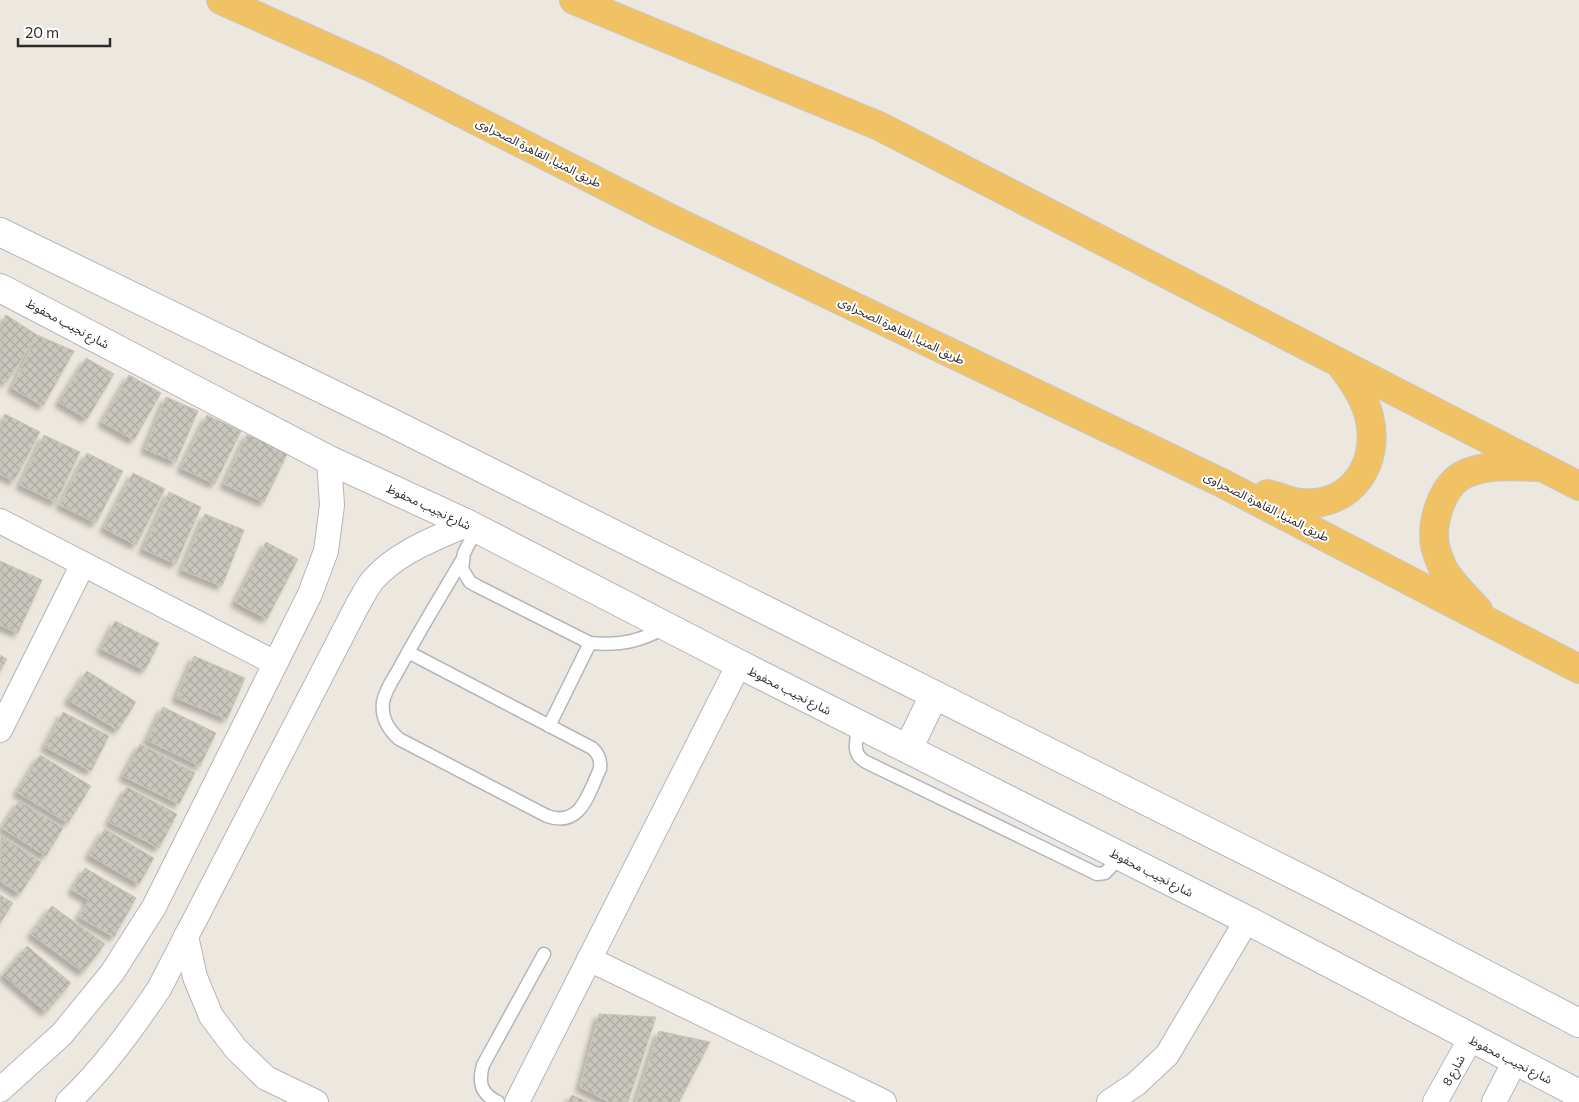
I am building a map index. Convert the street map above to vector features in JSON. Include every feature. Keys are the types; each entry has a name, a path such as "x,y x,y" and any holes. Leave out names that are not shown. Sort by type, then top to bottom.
{"highway":[{"name":"طريق المنيا, القاهرة الصحراوى","path":"221,0 375,69 665,216 1222,483 1579,670"},
{"path":"574,0 879,126 1579,486"},
{"path":"1222,483 1300,503 1324,501 1347,492 1361,476 1370,455 1371,434 1369,417 1358,387 1340,364"},
{"path":"1488,621 1444,570 1435,546 1435,522 1443,498 1452,484 1465,473 1500,466 1542,467"}],"street":[{"path":"0,232 386,420 1326,891 1579,1023"},
{"name":"شارع نجيب محفوظ","path":"0,288 329,460 473,526 739,664 1247,920 1579,1094"},
{"path":"0,1090 62,1034 112,973 154,907 310,594 326,551 332,505 329,460"},
{"path":"0,521 275,663"},
{"path":"68,1102 87,1084 125,1039 159,989 356,608 372,582 395,560 422,544 473,526"},
{"path":"0,730 83,564"},
{"path":"517,1102 739,664"},
{"path":"908,749 934,695"},
{"path":"1109,1102 1136,1084 1167,1055 1247,920"},
{"path":"186,936 195,977 211,1016 236,1049 266,1078 316,1102"},
{"path":"589,959 884,1102"},
{"name":"شارع 8","path":"1436,1102 1471,1038"},
{"path":"1494,1102 1515,1061"}],"lane":[{"path":"408,652 597,752 601,763 600,769 580,811 564,819 547,816 399,739 391,732 385,722 383,701 408,652 462,560 473,526"},
{"path":"462,560 462,569 470,582 590,644 611,645 630,642 650,636 668,626"},
{"path":"550,726 590,644"},
{"path":"859,724 855,751 858,758 1097,874 1105,873 1121,856"},
{"path":"498,1102 490,1098 482,1089 480,1077 483,1065 544,954"}],"building":[{"path":"6,315 37,335 6,383 0,379 0,324"},
{"path":"37,335 74,351 43,406 12,388"},
{"path":"86,358 114,374 87,419 59,402"},
{"path":"129,375 161,393 134,440 102,422"},
{"path":"166,397 198,411 176,462 145,449"},
{"path":"5,414 40,432 14,481 0,474 0,424"},
{"path":"207,415 241,431 215,484 181,468"},
{"path":"248,433 288,452 264,502 224,484"},
{"path":"44,435 80,452 56,502 20,485"},
{"path":"87,453 123,471 96,523 60,505"},
{"path":"133,473 165,489 136,545 104,528"},
{"path":"169,492 201,507 176,564 143,549"},
{"path":"205,514 244,530 222,586 182,570"},
{"path":"266,542 298,559 267,619 235,602"},
{"path":"0,561 42,580 18,633 0,625"},
{"path":"115,621 159,643 145,670 101,649"},
{"path":"0,655 7,659 0,671"},
{"path":"194,656 245,678 227,719 176,698"},
{"path":"87,671 136,702 118,730 68,700"},
{"path":"163,707 216,733 200,766 147,740"},
{"path":"63,712 109,736 91,771 45,747"},
{"path":"140,744 195,773 179,804 123,776"},
{"path":"40,755 91,786 68,823 17,792"},
{"path":"127,787 177,814 159,848 109,822"},
{"path":"19,801 63,828 46,856 2,828"},
{"path":"105,829 154,858 139,884 89,855"},
{"path":"1,836 41,862 20,894 0,881"},
{"path":"85,868 136,898 114,937 79,917 89,900 72,890"},
{"path":"0,895 13,903 0,923"},
{"path":"52,906 105,944 83,972 31,934"},
{"path":"27,946 71,983 46,1012 3,975"},
{"path":"599,1014 656,1017 628,1102 609,1102 580,1087"},
{"path":"659,1031 710,1042 679,1102 636,1102"},
{"path":"572,1095 588,1102 568,1102"}]}
